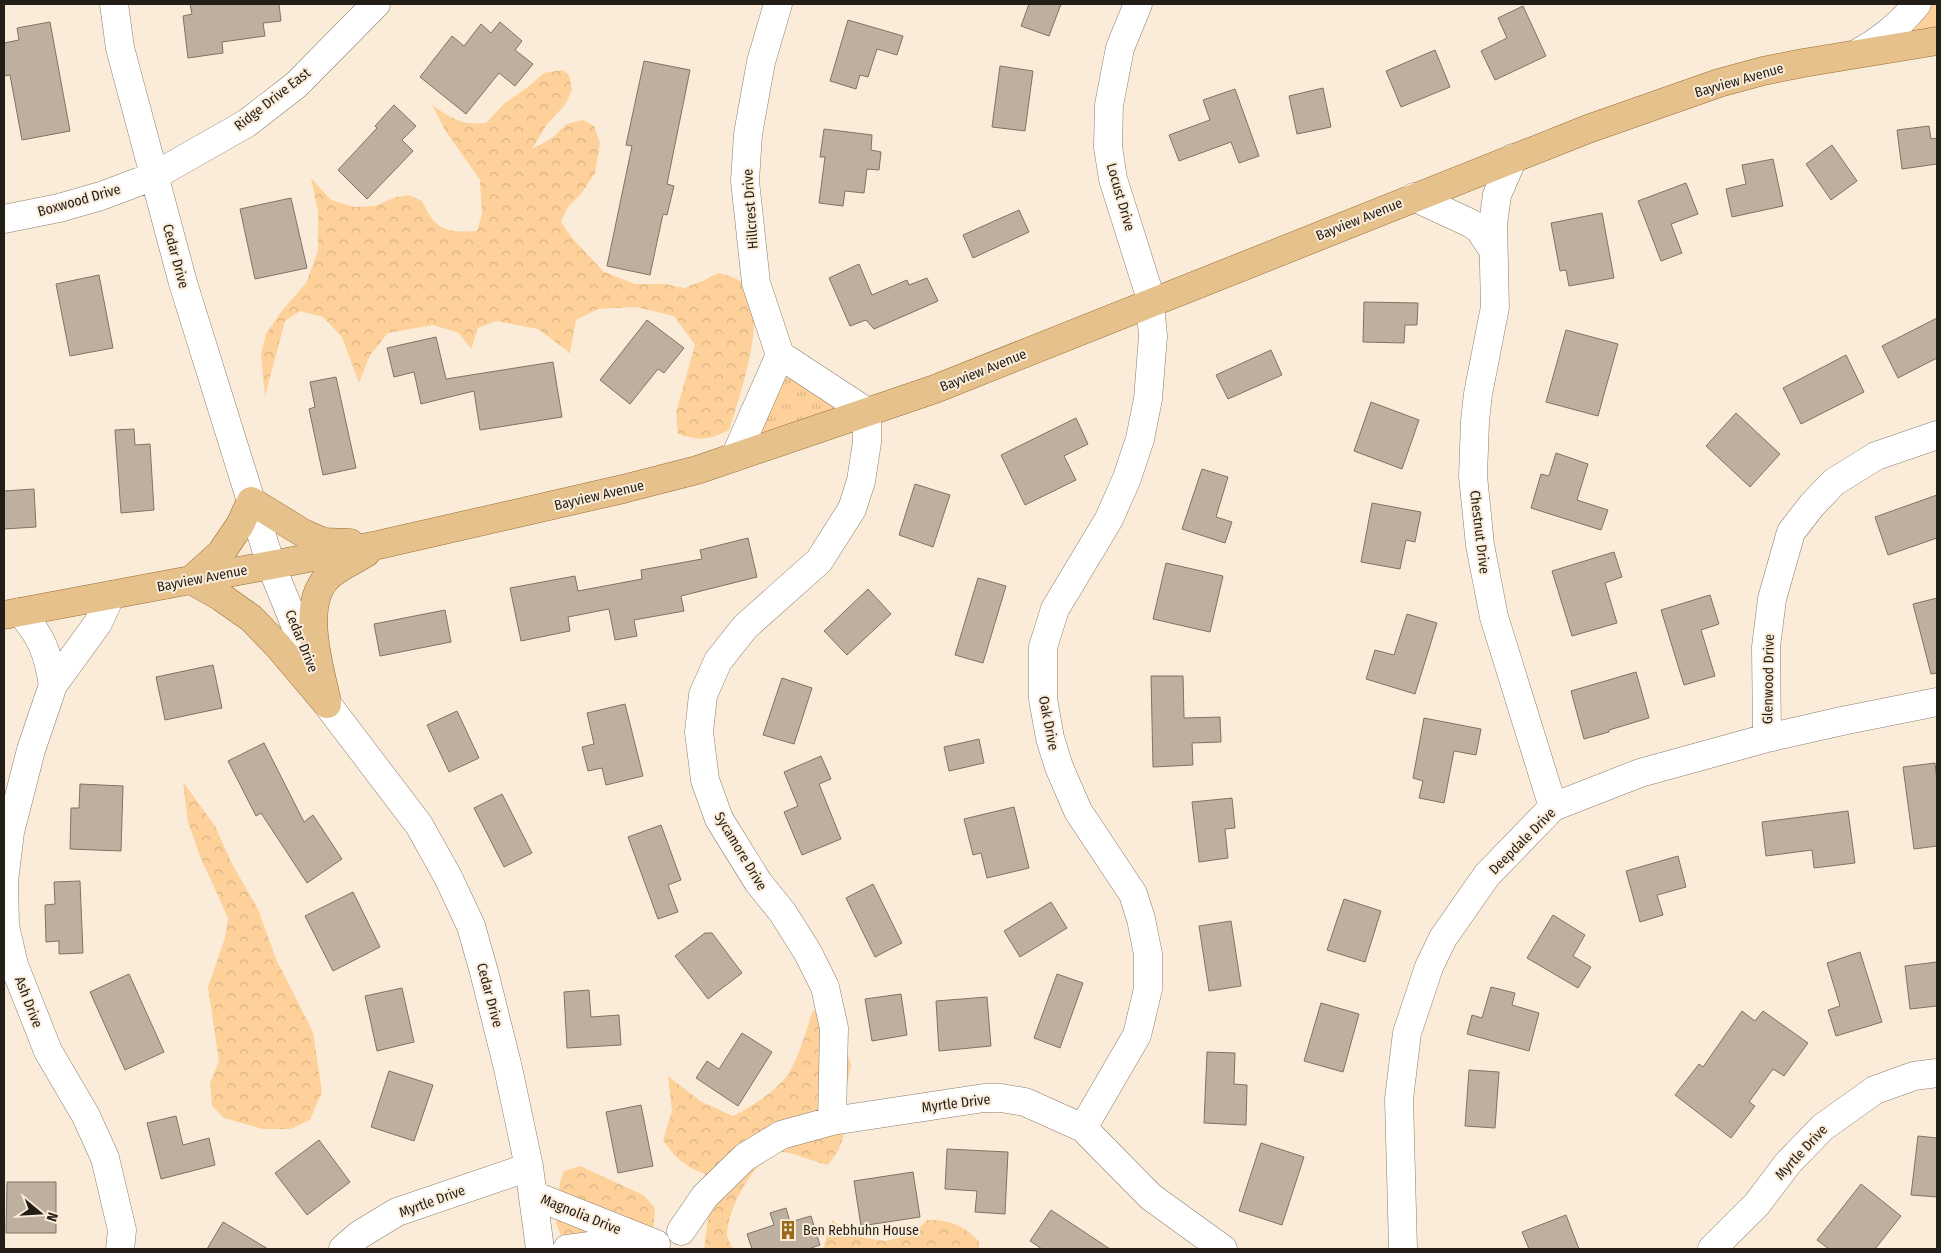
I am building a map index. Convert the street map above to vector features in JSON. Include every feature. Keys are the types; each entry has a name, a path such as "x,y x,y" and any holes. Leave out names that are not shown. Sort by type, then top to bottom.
{"main road":[{"name":"Bayview Avenue","path":"12,613 378,546 697,470 944,385 1513,158 1588,129 1719,83 1779,68 1937,41"},
{"path":"327,704 278,646 251,618 221,597 191,580 221,552 240,525 251,501 297,529 324,542 378,546"},
{"path":"327,704 315,639 314,607 318,593 327,578 378,546"}],"street":[{"name":"Cedar Drive","path":"114,4 120,48 183,283 271,565 327,704 419,825 448,877 470,926 484,972 508,1068 529,1167 540,1249"},
{"name":"Ridge Drive East","path":"154,176 254,118 296,84 376,4"},
{"name":"Hillcrest Drive","path":"778,4 762,62 748,134 745,181 756,283 780,355"},
{"name":"Locust Drive","path":"1138,4 1120,48 1109,105 1108,147 1113,179 1136,247 1150,302"},
{"path":"1858,54 1878,43 1893,31 1917,4"},
{"name":"Chestnut Drive","path":"1513,158 1497,195 1493,224 1496,286 1495,307 1478,394 1473,476 1480,545 1494,617 1553,807"},
{"name":"Boxwood Drive","path":"4,219 59,208 101,196 154,176"},
{"name":"Chestnut Drive","path":"1414,197 1445,210 1479,229 1493,250"},
{"name":"Oak Drive","path":"1082,1128 1137,1035 1148,989 1148,954 1141,919 1132,894 1078,810 1059,767 1050,738 1043,699 1043,647 1055,609 1109,519 1128,478 1140,439 1148,398 1153,336 1150,302"},
{"path":"735,457 780,355 867,412"},
{"name":"Sycamore Drive","path":"832,1121 834,1028 825,987 808,953 783,913 758,882 719,819 705,780 699,732 703,695 718,661 745,627 819,561 852,509 862,481 867,442 867,412"},
{"name":"Glenwood Drive","path":"1768,738 1766,647 1772,599 1791,532 1812,505 1834,482 1876,456 1937,435"},
{"name":"Ash Drive","path":"111,595 98,623 53,685 31,750 10,832 4,881 6,926 14,965 48,1051 86,1116 106,1158 122,1230 120,1249"},
{"name":"Ash Drive","path":"12,613 32,625 43,642 49,660 53,685"},
{"name":"Deepdale Drive","path":"1403,1249 1399,1099 1408,1033 1429,967 1443,938 1488,875 1553,807 1640,773 1768,738 1937,702"},
{"name":"Myrtle Drive","path":"1712,1249 1757,1204 1788,1163 1823,1127 1875,1090 1914,1076 1937,1073"},
{"name":"Myrtle Drive","path":"656,1247 662,1234 667,1231 676,1230 687,1240 705,1196 745,1157 780,1135 832,1121 984,1098 1001,1098 1025,1102 1082,1128 1151,1197 1223,1249"},
{"name":"Myrtle Drive","path":"343,1249 359,1236 397,1212 529,1167"},
{"name":"Magnolia Drive","path":"533,1195 656,1247"},
{"path":"567,1249 605,1244 656,1247"}],"green space":[{"path":"1920,4 1937,4 1937,37 1875,48"},
{"path":"563,70 569,75 572,90 565,105 547,124 532,149 552,138 567,124 583,120 594,126 600,143 595,173 581,194 568,207 561,222 572,238 604,272 635,284 665,284 684,288 718,273 738,280 748,288 753,301 753,338 739,399 729,430 716,436 704,438 692,438 678,434 676,412 695,345 674,316 636,307 598,309 576,320 570,353 538,329 496,321 478,328 471,349 459,333 433,325 388,333 370,355 359,383 342,337 323,317 300,311 285,321 265,396 261,355 266,334 280,313 306,283 318,251 318,212 311,178 331,200 354,207 375,206 396,197 409,195 422,201 432,218 443,228 457,231 477,231 482,214 480,180 445,130 432,105 445,114 463,122 486,123 505,103 544,73"},
{"path":"782,360 857,411 742,450"},
{"path":"183,782 215,826 231,862 258,909 276,959 313,1032 322,1092 310,1120 290,1129 263,1129 224,1118 212,1106 210,1083 219,1061 208,987 225,938 228,918 200,856 188,822"},
{"path":"813,1010 841,1034 851,1065 843,1103 845,1132 838,1151 828,1165 783,1152 773,1155 762,1162 737,1198 728,1224 728,1240 733,1249 704,1249 708,1218 705,1174 681,1161 663,1140 672,1111 668,1076 700,1101 733,1116 764,1097 785,1078 797,1056"},
{"path":"580,1166 643,1195 655,1208 653,1232 567,1249 556,1224 560,1182 564,1171"},
{"path":"832,1220 847,1233 885,1241 912,1235 927,1220 950,1222 961,1227 979,1241 979,1249 823,1249"}],"building":[{"path":"190,4 279,4 281,21 263,23 265,36 222,42 223,53 188,58 183,16 192,14"},
{"path":"1029,4 1061,4 1049,36 1021,26"},
{"path":"1523,6 1546,56 1495,80 1481,51 1507,38 1498,18"},
{"path":"848,20 903,36 897,55 877,49 868,77 860,75 856,89 830,81"},
{"path":"50,22 70,131 22,140 10,75 4,76 4,43 19,40 17,28"},
{"path":"500,22 522,41 515,50 533,64 515,86 499,73 466,114 420,77 452,36 464,46 481,24 491,33"},
{"path":"1435,50 1450,87 1401,107 1386,71"},
{"path":"644,61 690,70 667,184 674,186 667,215 663,214 650,275 607,266 632,146 626,145"},
{"path":"1000,66 1033,71 1025,131 992,127"},
{"path":"1323,88 1331,127 1297,134 1289,96"},
{"path":"1235,89 1259,156 1239,163 1231,142 1179,161 1169,135 1210,120 1203,100"},
{"path":"394,105 416,126 402,140 413,151 367,199 338,170 377,128 375,126"},
{"path":"1929,126 1931,139 1937,138 1937,164 1902,169 1897,130"},
{"path":"824,129 872,135 871,150 881,152 879,170 867,169 864,193 845,191 843,206 819,203 825,157 820,157"},
{"path":"1832,145 1857,181 1831,200 1806,164"},
{"path":"1773,159 1783,206 1732,217 1726,189 1746,184 1742,165"},
{"path":"1686,183 1698,214 1671,224 1682,253 1661,261 1638,201"},
{"path":"291,198 307,268 255,279 240,209"},
{"path":"1019,210 1029,232 973,258 963,235"},
{"path":"1602,213 1614,278 1569,286 1566,270 1560,271 1551,223"},
{"path":"859,264 872,295 907,280 909,285 927,278 938,301 874,329 866,320 850,326 829,278"},
{"path":"99,275 113,348 70,356 56,284"},
{"path":"1364,302 1418,303 1417,325 1405,325 1404,343 1363,342"},
{"path":"1937,318 1937,358 1898,378 1882,346"},
{"path":"647,320 684,348 664,373 658,369 630,404 600,380"},
{"path":"1566,330 1618,344 1598,416 1546,402"},
{"path":"436,337 446,379 553,362 562,417 480,430 474,391 421,404 414,372 394,377 387,348"},
{"path":"1271,350 1282,375 1228,399 1216,375"},
{"path":"1846,355 1864,392 1801,424 1783,388"},
{"path":"336,377 356,468 323,475 309,409 315,407 310,382"},
{"path":"1371,402 1419,420 1402,469 1354,451"},
{"path":"1736,413 1780,454 1750,487 1706,446"},
{"path":"1076,418 1088,444 1064,456 1076,480 1025,505 1001,455"},
{"path":"134,429 135,445 150,444 154,510 121,513 115,430"},
{"path":"1556,453 1588,464 1577,500 1608,510 1601,530 1531,508 1541,474 1549,476"},
{"path":"1202,469 1228,477 1216,517 1232,522 1225,543 1182,529"},
{"path":"915,484 950,495 933,547 899,535"},
{"path":"34,489 36,527 4,529 4,491"},
{"path":"1937,495 1937,538 1888,555 1875,517"},
{"path":"1372,503 1421,512 1415,542 1406,540 1400,569 1361,562"},
{"path":"748,538 757,577 681,596 684,611 634,620 637,636 615,640 609,609 568,617 570,631 521,641 510,588 575,576 578,591 642,579 641,570 702,559 700,550"},
{"path":"1614,552 1622,577 1605,583 1617,623 1572,636 1552,571"},
{"path":"1166,563 1223,576 1210,632 1153,619"},
{"path":"978,578 1006,586 983,663 955,655"},
{"path":"868,589 891,614 847,655 824,631"},
{"path":"1710,595 1719,624 1701,630 1715,676 1684,685 1661,610"},
{"path":"1937,598 1937,673 1931,674 1913,604"},
{"path":"445,610 451,642 380,656 374,624"},
{"path":"1407,614 1437,623 1415,694 1366,679 1375,650 1394,655"},
{"path":"213,665 222,708 165,720 156,677"},
{"path":"1636,672 1649,718 1584,739 1571,691"},
{"path":"1151,676 1183,676 1184,718 1220,717 1221,742 1192,743 1193,765 1153,767"},
{"path":"782,678 812,688 794,744 763,735"},
{"path":"625,704 643,776 606,785 602,768 588,771 582,747 594,744 587,713"},
{"path":"457,711 479,758 449,772 427,725"},
{"path":"1424,718 1481,729 1476,755 1454,751 1444,803 1419,798 1423,781 1413,778"},
{"path":"979,739 984,763 949,771 944,747"},
{"path":"264,743 304,822 313,815 342,859 307,883 261,813 256,816 228,761"},
{"path":"821,756 831,779 819,784 841,839 802,855 784,812 798,806 784,772"},
{"path":"1935,763 1937,781 1937,846 1914,849 1903,767"},
{"path":"80,784 123,786 121,851 70,849 71,808 79,808"},
{"path":"502,794 532,853 504,867 474,808"},
{"path":"1232,798 1235,828 1225,829 1228,858 1199,862 1192,802"},
{"path":"1014,807 1029,868 987,878 981,853 973,855 964,819"},
{"path":"1848,811 1855,863 1814,868 1812,850 1766,856 1762,822"},
{"path":"661,825 681,880 668,885 678,912 658,919 628,837"},
{"path":"1678,856 1686,887 1657,895 1663,915 1640,922 1626,871"},
{"path":"80,881 83,953 59,954 59,941 46,942 45,905 55,904 54,882"},
{"path":"873,884 902,943 875,957 846,898"},
{"path":"353,892 380,947 333,971 305,916"},
{"path":"1344,899 1381,911 1365,962 1327,950"},
{"path":"1051,902 1067,928 1020,957 1004,931"},
{"path":"1553,915 1585,935 1573,956 1591,967 1578,988 1527,958"},
{"path":"1231,921 1241,986 1209,991 1199,926"},
{"path":"705,933 712,933 742,973 708,999 675,956"},
{"path":"1860,952 1882,1022 1836,1036 1828,1010 1840,1006 1827,963"},
{"path":"1937,962 1937,1006 1910,1009 1905,966"},
{"path":"129,974 164,1052 125,1070 90,992"},
{"path":"1057,974 1083,983 1060,1048 1034,1038"},
{"path":"1491,987 1515,993 1512,1005 1539,1013 1529,1051 1467,1034 1472,1015 1482,1018"},
{"path":"402,988 414,1042 377,1051 365,996"},
{"path":"589,990 591,1017 619,1015 621,1045 567,1048 564,992"},
{"path":"901,994 907,1035 872,1041 865,999"},
{"path":"987,997 991,1046 939,1051 936,1001"},
{"path":"1321,1003 1359,1014 1343,1072 1304,1061"},
{"path":"1742,1011 1755,1021 1763,1011 1808,1043 1784,1076 1773,1069 1749,1102 1755,1106 1731,1138 1675,1095 1699,1064 1703,1067"},
{"path":"742,1033 772,1052 738,1106 696,1078 707,1061 719,1069"},
{"path":"1207,1052 1235,1053 1234,1084 1247,1085 1246,1125 1204,1123"},
{"path":"1469,1070 1499,1072 1495,1128 1465,1126"},
{"path":"389,1071 433,1085 414,1141 371,1127"},
{"path":"641,1105 653,1166 618,1173 606,1112"},
{"path":"176,1116 183,1145 209,1138 215,1165 161,1179 147,1123"},
{"path":"1918,1136 1937,1138 1937,1197 1911,1195"},
{"path":"319,1140 350,1182 307,1215 275,1173"},
{"path":"1261,1143 1304,1157 1282,1225 1239,1211"},
{"path":"947,1149 1008,1152 1005,1214 975,1212 977,1191 945,1189"},
{"path":"913,1172 920,1217 861,1226 854,1181"},
{"path":"7,1182 56,1182 56,1233 6,1233"},
{"path":"1861,1184 1901,1216 1875,1249 1829,1249 1817,1240"},
{"name":"Ben Rebhuhn House","path":"786,1208 790,1222 811,1216 820,1245 808,1249 752,1249 747,1234 774,1225 770,1213"},
{"path":"1051,1210 1110,1249 1042,1249 1030,1241"},
{"path":"1566,1215 1579,1249 1529,1249 1522,1232"},
{"path":"223,1222 268,1249 207,1249"}],"place":[{"name":"Ben Rebhuhn House","path":"788,1230"}]}
